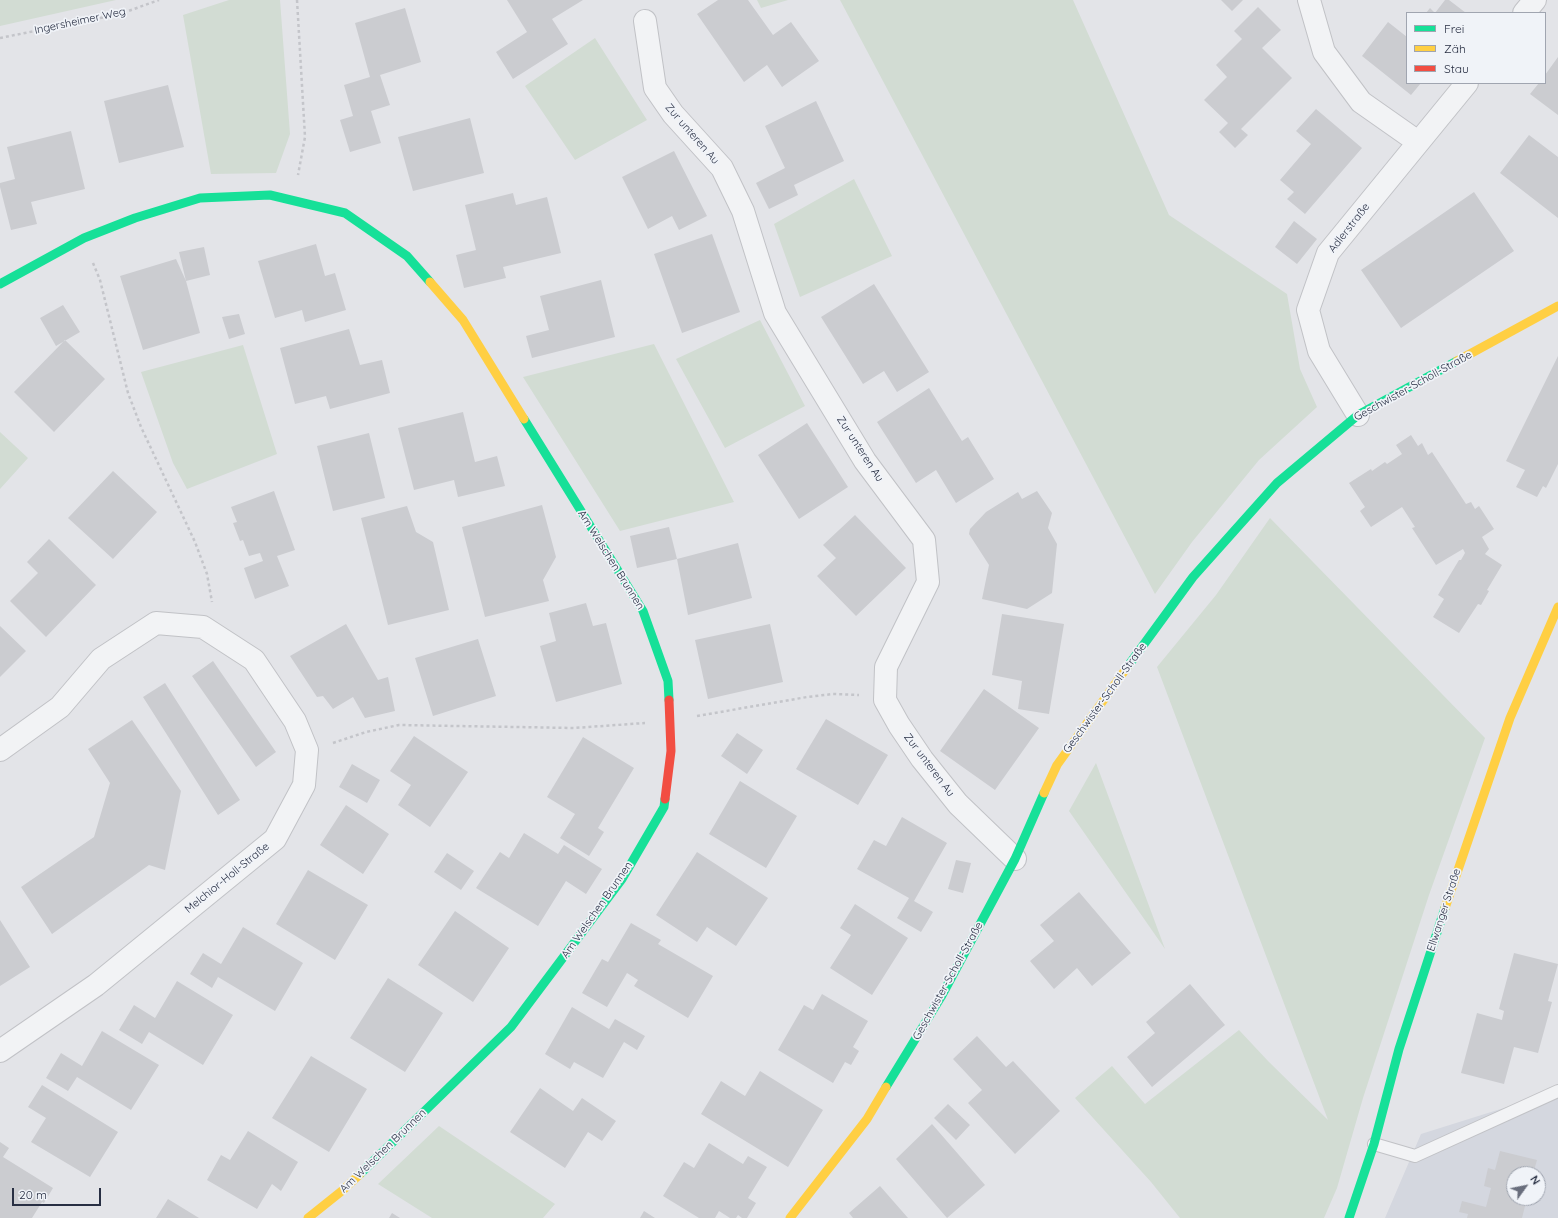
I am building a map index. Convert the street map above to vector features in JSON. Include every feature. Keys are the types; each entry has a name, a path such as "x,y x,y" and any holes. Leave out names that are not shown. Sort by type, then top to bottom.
{"street":[{"path":"1309,0 1324,52 1360,102 1418,142"},
{"path":"1525,12 1535,0"},
{"name":"Zur unteren Au","path":"645,21 655,88 673,114 722,168 743,211 775,313 865,460 924,540 928,582 886,667 885,700 899,726 922,759 958,804 1014,859"},
{"name":"Adlerstraße","path":"1358,415 1319,351 1308,310 1328,253 1466,84"},
{"name":"Am Welschen Brunnen","path":"0,284 84,238 135,218 200,198 270,195 345,213 406,256 463,320 643,611 668,681 671,721 671,751 664,807 622,879 511,1028 343,1190 308,1218"},
{"name":"Geschwister-Scholl-Straße","path":"790,1218 867,1119 941,997 1014,859 1057,765 1193,577 1277,483 1358,415 1558,306"},
{"name":"Ellwanger Straße","path":"1349,1218 1374,1144 1399,1049 1453,882 1510,718 1555,623 1558,608"},
{"name":"Melchior-Holl-Straße","path":"0,750 60,706 101,659 156,623 203,627 254,660 295,721 307,750 304,785 275,839 96,985 0,1051"}],"lane":[{"path":"1374,1144 1415,1156 1558,1091"}],"path":[{"name":"Ingersheimer Weg","path":"0,38 120,14 159,0"},
{"path":"293,201 304,137 297,0"},
{"path":"84,238 100,280 128,393 141,427 192,535 207,574 213,608 203,627"},
{"path":"307,750 366,732 399,725 574,728 671,721 833,694 858,694 885,700"}],"shaded area":[{"path":"0,0 116,0 0,26"},
{"path":"229,0 280,0 290,134 276,173 211,174 183,15"},
{"path":"757,0 788,0 761,8"},
{"path":"840,0 1073,0 1169,215 1287,294 1300,369 1317,407 1259,460 1192,542 1155,594"},
{"path":"595,38 647,120 575,160 525,86"},
{"path":"854,179 892,256 800,297 774,224"},
{"path":"760,320 805,406 725,448 676,359"},
{"path":"654,344 734,502 620,531 523,377"},
{"path":"243,345 277,454 187,489 173,463 141,372"},
{"path":"0,432 28,458 0,489"},
{"path":"1270,518 1485,738 1429,895 1363,1098 1337,1188 1324,1218 1180,1218 1151,1182 1075,1098 1112,1066 1145,1104 1239,1030 1328,1120 1157,667 1216,595"},
{"path":"1096,763 1165,949 1069,811"},
{"path":"1558,1091 1558,1218 1385,1218 1421,1134"},
{"path":"439,1126 555,1204 543,1218 432,1218 378,1184"}],"building":[{"path":"507,0 583,0 552,19 568,44 513,79 496,52 527,32"},
{"path":"718,0 748,0 773,35 791,22 819,61 782,87 767,65 744,82 697,14"},
{"path":"1221,0 1243,0 1232,11"},
{"path":"1445,0 1449,0 1465,12 1436,12"},
{"path":"1258,7 1281,30 1262,48 1292,78 1241,129 1248,135 1235,148 1219,132 1228,123 1204,100 1227,77 1216,65 1242,39 1234,31"},
{"path":"405,8 421,62 380,75 390,105 371,111 381,143 350,152 340,120 353,116 344,85 370,77 355,23"},
{"path":"1430,8 1434,12 1427,12"},
{"path":"1388,22 1406,36 1406,84 1420,84 1411,95 1362,56"},
{"path":"1558,57 1558,115 1530,94 1538,84 1546,84 1546,74"},
{"path":"168,85 184,147 119,163 104,101"},
{"path":"816,101 844,161 794,185 798,195 769,209 756,183 785,168 765,126"},
{"path":"1316,109 1362,148 1305,214 1287,199 1294,192 1280,180 1311,144 1296,131"},
{"path":"470,118 484,173 413,191 398,137"},
{"path":"71,131 85,189 31,202 37,224 11,230 0,187 0,183 15,179 7,147"},
{"path":"1529,135 1558,157 1558,218 1500,173"},
{"path":"674,151 707,216 679,230 672,216 648,229 622,177"},
{"path":"1474,192 1514,251 1401,328 1361,270"},
{"path":"513,193 516,205 547,197 561,253 503,267 506,278 464,288 456,255 476,250 465,205"},
{"path":"1294,221 1317,239 1297,264 1275,247"},
{"path":"712,234 740,312 682,333 654,254"},
{"path":"316,244 325,276 335,273 346,310 305,322 302,310 275,318 258,261"},
{"path":"204,247 210,275 186,281 179,252"},
{"path":"176,259 186,281 200,333 143,350 120,276"},
{"path":"601,280 615,337 532,358 526,336 549,330 540,296"},
{"path":"874,284 929,372 897,392 884,371 863,384 821,317"},
{"path":"63,305 80,332 56,346 40,318"},
{"path":"239,314 245,334 229,339 222,317"},
{"path":"349,329 360,365 382,360 390,393 330,409 326,396 295,404 280,348"},
{"path":"65,340 105,379 54,432 14,392"},
{"path":"1558,356 1558,464 1546,488 1543,486 1537,497 1516,487 1525,470 1506,461"},
{"path":"929,388 962,441 968,437 994,479 956,503 936,470 916,483 877,422"},
{"path":"463,412 475,462 497,456 505,486 458,497 454,480 414,490 398,428"},
{"path":"807,423 848,487 799,519 758,455"},
{"path":"369,433 385,498 333,511 317,446"},
{"path":"1411,435 1418,446 1422,443 1428,455 1432,452 1466,504 1471,502 1475,509 1479,506 1494,529 1482,537 1489,549 1485,554 1502,565 1487,590 1489,591 1481,605 1478,604 1459,633 1433,617 1444,599 1438,595 1459,560 1461,560 1465,553 1463,549 1436,565 1412,528 1415,527 1402,507 1371,527 1360,511 1365,507 1349,483 1371,469 1372,471 1385,462 1387,464 1402,454 1396,445"},
{"path":"113,471 157,512 113,559 68,518"},
{"path":"274,491 295,550 277,556 289,586 255,599 244,568 263,561 260,553 249,556 243,540 240,541 233,523 237,522 231,507"},
{"path":"1037,491 1052,513 1048,528 1057,544 1052,593 1027,609 982,599 989,565 969,534 970,529 986,512 1018,492 1022,499"},
{"path":"542,505 556,557 543,580 549,601 485,617 462,527"},
{"path":"407,506 416,532 433,542 449,610 388,625 361,518"},
{"path":"855,515 906,568 856,616 817,576 836,558 823,545"},
{"path":"669,527 677,559 637,568 630,536"},
{"path":"49,539 96,585 46,637 10,601 38,573 27,562"},
{"path":"738,543 752,598 688,615 677,559"},
{"path":"586,603 593,626 606,623 622,684 556,702 540,646 556,641 549,613"},
{"path":"1002,614 1064,624 1049,714 1018,709 1022,681 992,675"},
{"path":"346,624 378,680 388,677 395,711 365,718 353,697 333,709 323,696 317,697 290,656"},
{"path":"770,624 783,682 708,699 695,640"},
{"path":"0,626 26,651 0,677"},
{"path":"478,639 496,696 433,716 415,658"},
{"path":"213,661 276,752 256,767 192,676"},
{"path":"165,683 240,800 218,815 143,697"},
{"path":"984,689 1039,728 995,790 940,751"},
{"path":"826,719 888,755 858,805 796,769"},
{"path":"132,720 181,791 165,870 149,865 52,934 21,887 94,837 110,783 88,749"},
{"path":"737,733 763,750 747,774 721,756"},
{"path":"414,736 468,772 430,827 398,805 411,785 390,771"},
{"path":"583,737 634,768 598,828 604,832 589,856 560,838 575,814 547,797"},
{"path":"352,764 380,780 367,803 339,787"},
{"path":"740,781 797,816 766,868 709,834"},
{"path":"346,805 389,834 363,874 320,845"},
{"path":"902,817 947,843 914,901 933,912 921,932 897,918 909,898 857,869 874,840 886,846"},
{"path":"524,833 558,854 564,845 602,869 586,894 566,881 538,926 476,888 500,852 509,858"},
{"path":"697,852 768,898 736,946 707,927 697,942 656,915"},
{"path":"447,853 474,871 461,890 434,872"},
{"path":"956,860 971,863 963,893 948,889"},
{"path":"308,870 368,905 335,960 276,924"},
{"path":"1079,892 1131,953 1092,986 1077,968 1054,989 1030,961 1054,941 1040,925"},
{"path":"855,904 908,938 872,995 830,968 851,935 840,928"},
{"path":"455,911 509,948 473,1002 418,965"},
{"path":"0,920 30,967 0,986"},
{"path":"631,923 661,940 658,944 713,976 688,1018 634,986 638,980 627,973 607,1007 582,993 602,959 608,962"},
{"path":"243,927 303,963 275,1011 218,977 212,988 190,974 203,953 221,964"},
{"path":"1514,953 1558,964 1548,1001 1552,1002 1538,1053 1514,1047 1504,1084 1461,1073 1477,1013 1502,1020 1504,1011 1499,1009"},
{"path":"388,978 443,1013 405,1072 350,1038"},
{"path":"177,981 233,1015 203,1065 149,1032 142,1044 119,1030 134,1005 155,1018"},
{"path":"1190,984 1225,1025 1152,1087 1127,1057 1155,1033 1146,1022"},
{"path":"822,994 868,1021 853,1047 859,1051 851,1065 845,1062 833,1083 778,1050 804,1005 813,1010"},
{"path":"572,1007 609,1029 615,1019 645,1036 637,1050 624,1042 603,1078 574,1062 570,1069 545,1054"},
{"path":"102,1031 159,1065 131,1110 77,1077 68,1091 46,1078 61,1053 82,1066"},
{"path":"977,1036 1006,1067 1013,1061 1060,1111 1015,1154 968,1103 982,1090 953,1059"},
{"path":"311,1056 367,1089 329,1152 272,1118"},
{"path":"760,1071 823,1110 788,1167 701,1114 721,1081 745,1096"},
{"path":"42,1085 118,1132 90,1177 31,1142 46,1118 28,1107"},
{"path":"540,1088 573,1111 582,1098 616,1121 602,1141 588,1132 565,1168 510,1132"},
{"path":"948,1104 970,1125 956,1140 934,1118"},
{"path":"932,1124 985,1185 947,1218 896,1159"},
{"path":"248,1131 298,1162 281,1191 272,1184 257,1209 207,1180 221,1155 230,1160"},
{"path":"0,1142 9,1148 3,1157 53,1188 44,1203 42,1202 32,1218 0,1218"},
{"path":"709,1143 743,1164 748,1156 767,1167 748,1198 756,1203 747,1218 742,1218 738,1215 736,1218 730,1218 719,1211 715,1218 699,1218 663,1196 684,1162 694,1168"},
{"path":"1500,1151 1537,1160 1535,1166 1506,1166 1506,1206 1525,1206 1522,1218 1467,1218 1468,1214 1459,1212 1462,1201 1486,1207 1491,1188 1484,1186 1488,1168 1495,1170"},
{"path":"880,1186 908,1218 853,1218 849,1213"},
{"path":"168,1199 199,1218 156,1218"},
{"path":"644,1211 655,1218 640,1218"},
{"path":"392,1213 400,1218 389,1218"}],"traffic: fast":[{"path":"0,284 84,238 135,218 200,198 270,195 345,213 407,256 430,282"},
{"path":"1128,666 1193,577 1277,483 1358,415 1457,361"},
{"path":"524,419 643,611 668,681 669,700"},
{"path":"886,1087 941,997 1015,859 1044,793"},
{"path":"360,1174 511,1027 622,879 664,807 665,799"},
{"path":"1349,1218 1374,1144 1399,1049 1445,908"}],"traffic: slow":[{"path":"430,282 463,320 524,419"},
{"path":"1457,361 1558,306"},
{"path":"1445,908 1510,718 1558,607"},
{"path":"1044,793 1057,765 1128,666"},
{"path":"790,1218 867,1119 886,1087"},
{"path":"308,1218 343,1190 360,1174"}],"traffic: jam":[{"path":"665,799 671,751 669,700"}]}
